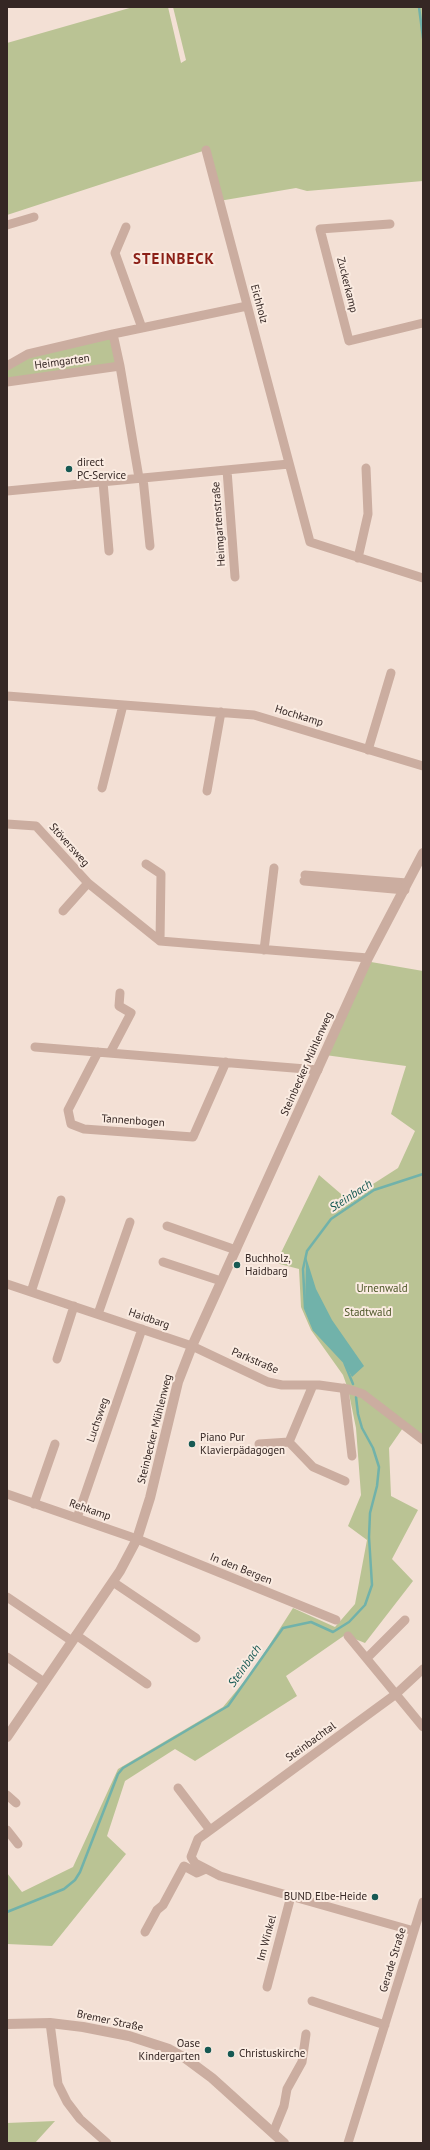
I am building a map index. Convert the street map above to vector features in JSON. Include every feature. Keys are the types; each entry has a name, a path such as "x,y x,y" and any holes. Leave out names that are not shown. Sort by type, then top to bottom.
{"street":[{"name":"Eichholz","path":"206,150 289,464"},
{"path":"7,225 34,217"},
{"name":"Zuckerkamp","path":"390,224 320,229 349,341 423,323"},
{"path":"126,227 115,253 142,328"},
{"name":"Heimgarten","path":"7,366 28,354 113,334 247,306"},
{"path":"113,334 141,478 150,546"},
{"name":"Heimgarten","path":"7,382 120,366"},
{"path":"289,464 310,542 423,578"},
{"name":"Heimgartenstraße","path":"7,491 289,464"},
{"path":"358,558 368,514 366,468"},
{"name":"Heimgartenstraße","path":"227,470 235,577"},
{"path":"103,482 109,551"},
{"path":"368,750 392,674"},
{"name":"Hochkamp","path":"7,696 254,715 423,766"},
{"path":"102,788 123,705"},
{"path":"207,791 221,712"},
{"name":"Stöversweg","path":"7,824 36,826 88,883 160,941"},
{"name":"Steinbecker Mühlenweg","path":"7,1737 113,1582 137,1539 150,1498 178,1382 192,1346 368,958 423,853"},
{"path":"146,864 162,874 160,941 368,958"},
{"path":"264,950 274,868"},
{"path":"305,878 406,886"},
{"name":"Stöversweg","path":"63,911 88,883"},
{"path":"110,1053 131,1013 119,1006 120,993"},
{"path":"35,1047 318,1070"},
{"name":"Tannenbogen","path":"98,1052 68,1110 71,1124 84,1129 193,1137 226,1062"},
{"path":"31,1292 61,1200"},
{"path":"98,1314 130,1222"},
{"path":"167,1226 236,1250"},
{"path":"162,1262 221,1281"},
{"name":"Haidbarg","path":"7,1284 192,1346"},
{"path":"57,1359 74,1306"},
{"name":"Luchsweg","path":"77,1518 142,1329"},
{"name":"Parkstraße","path":"192,1346 268,1382 282,1385 313,1385 344,1388 363,1394 423,1440"},
{"path":"289,1442 313,1385"},
{"path":"344,1388 352,1456"},
{"path":"259,1444 289,1442 313,1467 345,1481"},
{"path":"34,1504 55,1444"},
{"name":"Rehkamp","path":"7,1494 137,1539"},
{"name":"In den Bergen","path":"137,1539 336,1620"},
{"path":"113,1582 196,1638"},
{"path":"7,1597 147,1684"},
{"path":"367,1658 405,1620"},
{"path":"348,1636 423,1727"},
{"path":"7,1657 44,1682"},
{"name":"Steinbachtal","path":"206,1869 195,1863 191,1857 198,1840 396,1694 423,1669"},
{"path":"178,1788 210,1830"},
{"path":"7,1795 16,1803"},
{"path":"7,1830 18,1844"},
{"path":"146,1932 157,1910 163,1905 184,1866 197,1873 206,1869 220,1876 414,1931"},
{"name":"Im Winkel","path":"267,1987 291,1896"},
{"name":"Gerade Straße","path":"348,2143 423,1902"},
{"path":"312,2001 385,2025"},
{"path":"50,2023 58,2084 67,2102 80,2119 107,2143"},
{"name":"Bremer Straße","path":"7,2024 50,2023 115,2033 169,2049 185,2058 212,2078 284,2143"},
{"path":"273,2133 284,2106 288,2088 302,2062 306,2034"}],"green space":[{"path":"133,7 168,7 181,63 186,60 173,7 423,7 423,181 307,191 296,188 219,201 206,150 7,215 7,43"},
{"path":"113,334 120,366 7,382 7,366 28,354"},
{"path":"371,962 423,971 423,1440 405,1425 389,1448 391,1496 418,1510 392,1559 413,1581 365,1643 345,1635 286,1676 297,1696 195,1761 175,1749 125,1781 107,1836 126,1854 52,1946 7,1944 7,1873 22,1892 73,1867 118,1769 223,1707 252,1672 293,1608 335,1627 355,1604 367,1540 348,1526 361,1495 356,1428 348,1389 343,1375 311,1330 301,1307 299,1269 276,1263 319,1175 348,1200 398,1168 415,1131 391,1114 406,1066 325,1055"},
{"path":"55,2121 35,2143 7,2143 7,2123"}],"water":[{"path":"306,1257 316,1289 332,1320 364,1366 352,1377 344,1362 314,1330 305,1308"}],"waterway":[{"name":"Steinbach","path":"419,7 423,38"},
{"name":"Steinbach","path":"353,1384 344,1362 314,1330 305,1308 303,1269 307,1251 331,1219 374,1190 423,1174"},
{"name":"Steinbach","path":"7,1912 64,1889 75,1880 80,1872 118,1774 123,1768 228,1706 283,1628 311,1622 333,1632 349,1622 365,1605 372,1585 369,1537 370,1513 377,1486 379,1467 373,1448 362,1428 358,1414 356,1397"}],"place":[{"name":"direct PC-Service","path":"69,469"},
{"name":"Buchholz, Haidbarg","path":"237,1265"},
{"name":"Piano Pur Klavierpädagogen","path":"192,1444"},
{"name":"BUND Elbe-Heide","path":"375,1897"},
{"name":"Oase Kindergarten","path":"208,2050"},
{"name":"Christuskirche","path":"231,2054"}],"district":[{"name":"STEINBECK","path":"174,260"}],"park label":[{"name":"Urnenwald","path":"382,1289"},
{"name":"Stadtwald","path":"368,1313"}]}
